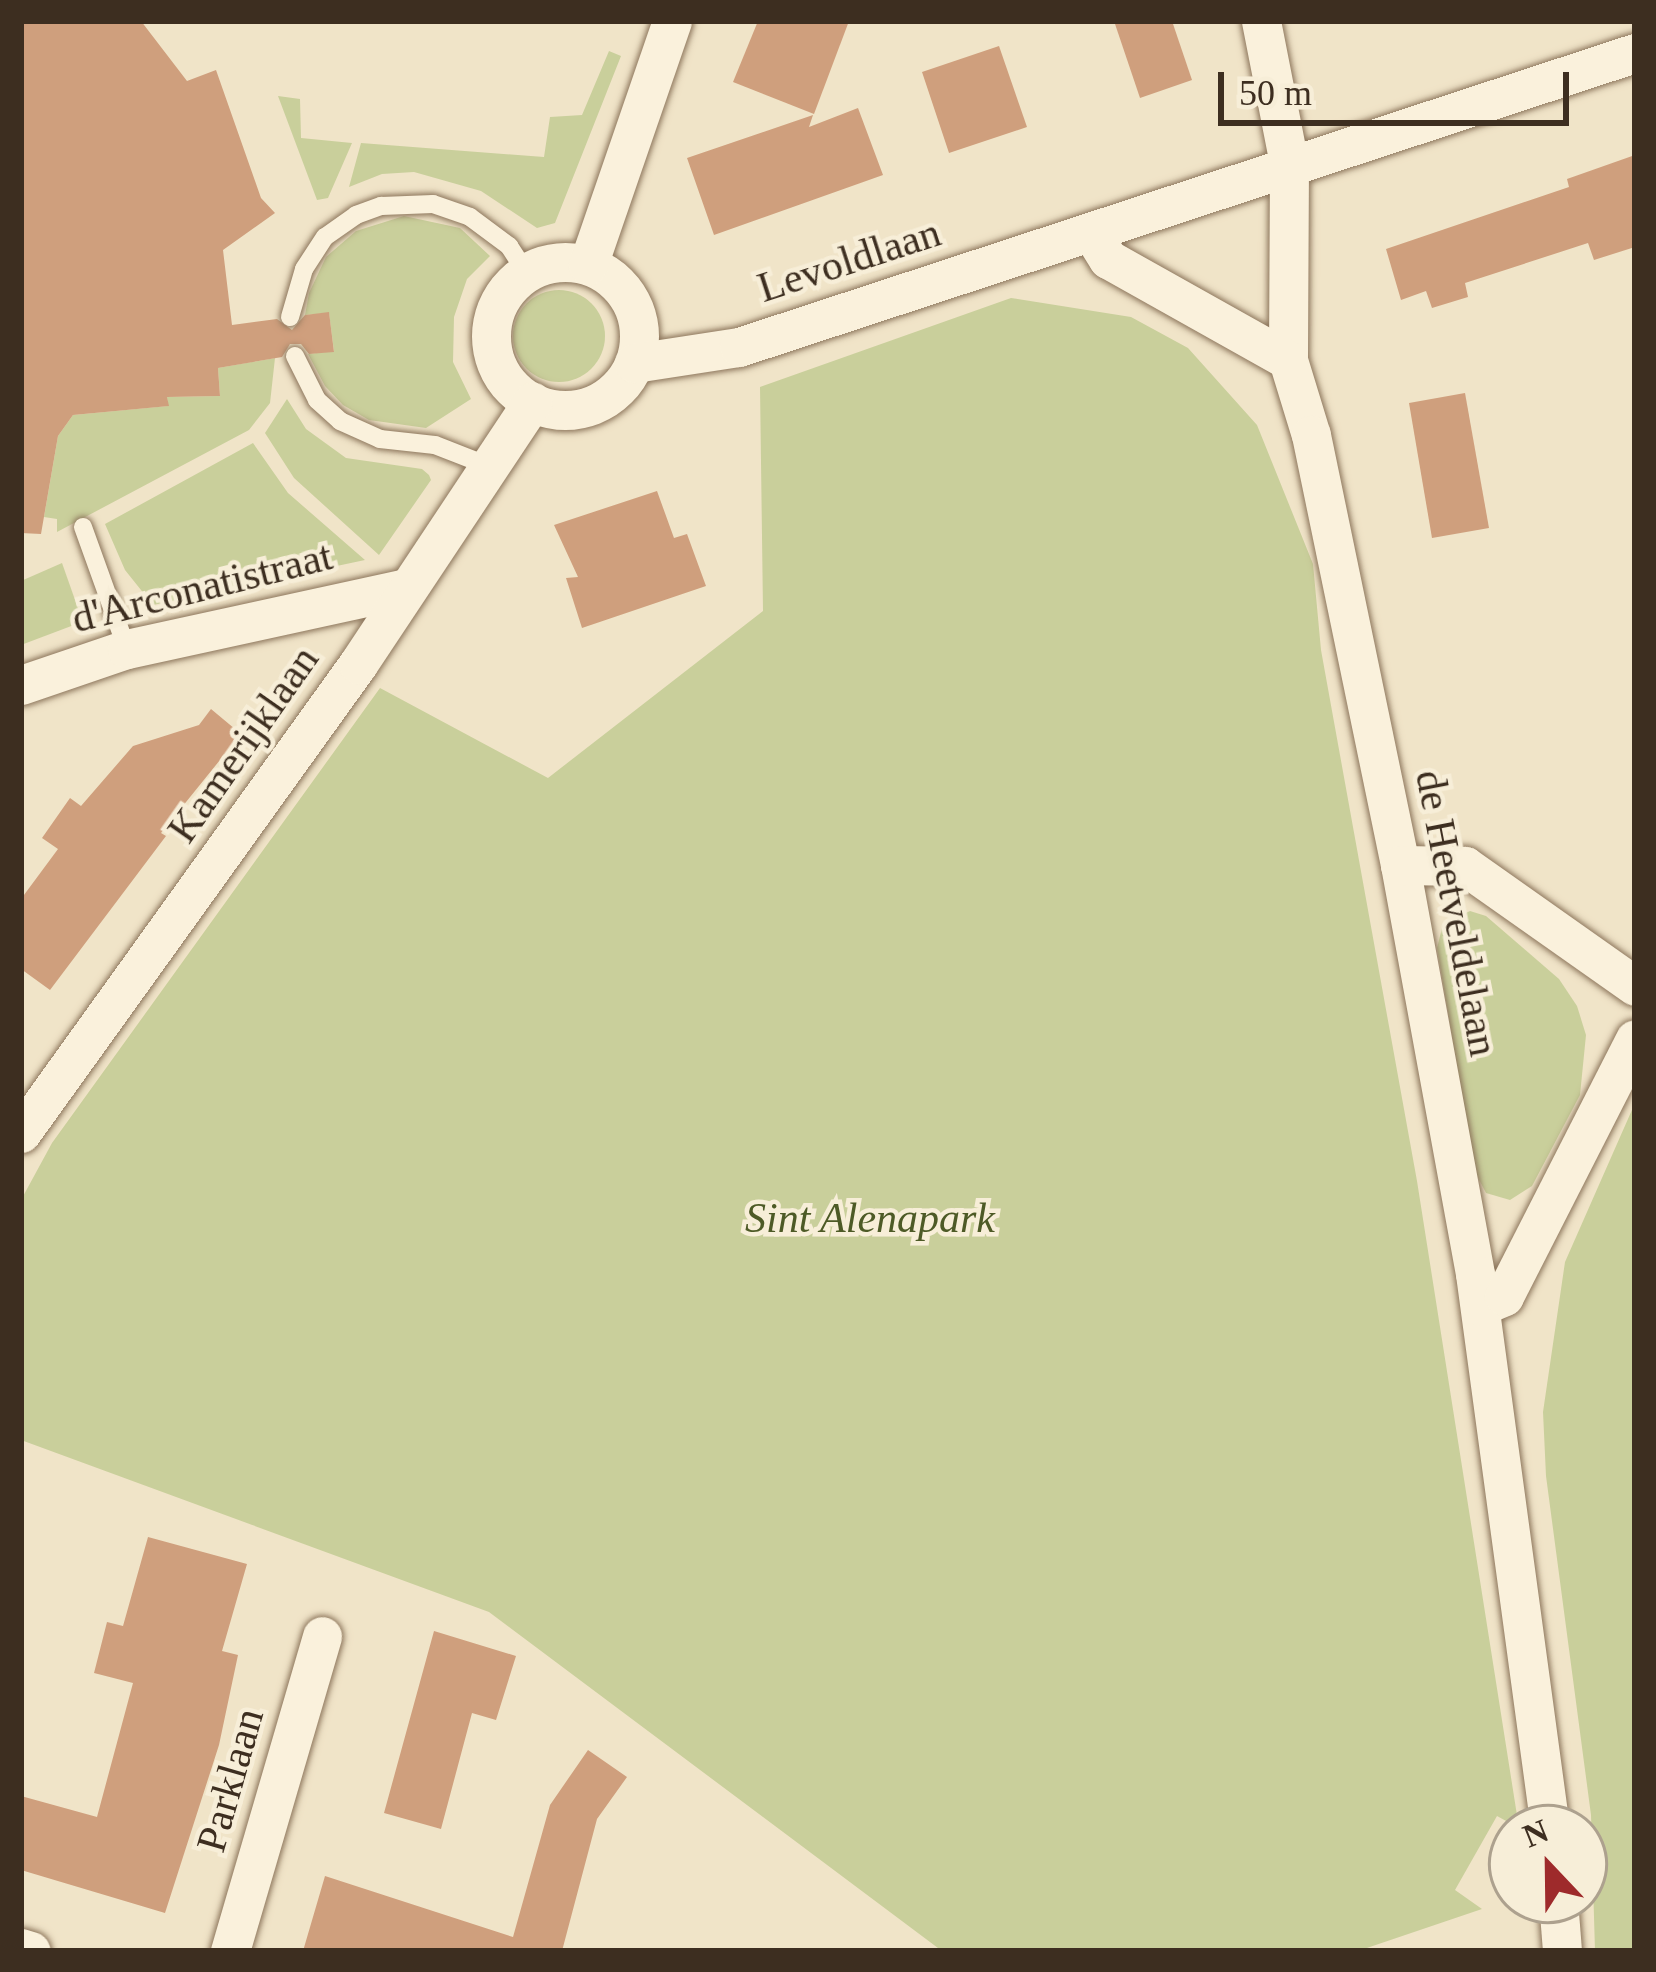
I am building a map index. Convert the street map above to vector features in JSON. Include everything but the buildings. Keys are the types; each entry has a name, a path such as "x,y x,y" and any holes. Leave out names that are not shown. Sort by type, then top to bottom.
{"street":[{"path":"588,265 672,21"},
{"name":"de Heetveldelaan","path":"1261,21 1289,164 1288,360 1311,435 1400,865 1481,1306 1547,1804"},
{"name":"Levoldlaan","path":"634,363 739,347 1635,53"},
{"path":"1091,232 1108,259 1288,360"},
{"path":"561,262 588,265 618,284 631,302 640,330 634,363 612,395 591,406 566,411 532,402 501,373 492,333 499,298 526,272 561,262"},
{"name":"Kamerijklaan","path":"21,1133 224,854 532,402"},
{"name":"d'Arconatistraat","path":"21,685 127,649 406,587"},
{"path":"1400,865 1465,866 1635,986"},
{"path":"1481,1306 1504,1295 1635,1039"},
{"name":"Parklaan","path":"230,1951 322,1636"},
{"path":"21,1948 31,1951"}],"lane":[{"path":"290,317 304,268 325,237 356,214 381,206 433,204 470,217 509,246 526,272"},
{"path":"295,356 317,400 340,421 380,440 435,445 489,466"},
{"path":"83,527 127,649"}],"green space":[{"path":"609,51 621,56 555,223 537,228 481,191 414,172 382,174 349,187 361,143 544,157 550,117 582,115"},
{"path":"278,96 300,99 301,138 352,143 328,198 317,200"},
{"path":"404,216 460,228 490,256 467,279 454,317 453,362 471,399 426,428 369,420 343,405 325,386 308,354 334,351 329,313 305,315 309,293 326,257 356,231"},
{"path":"559,290 591,304 605,336 591,368 559,382 527,368 513,336 527,304"},
{"name":"Sint Alenapark","path":"1011,298 1131,317 1188,348 1257,425 1313,564 1321,650 1417,1181 1515,1804 1488,1804 1488,1832 1455,1890 1482,1909 1358,1951 942,1951 489,1612 21,1440 21,1200 52,1143 380,688 548,778 763,611 760,387"},
{"path":"275,358 270,403 249,430 57,532 57,519 44,517 58,436 73,415 168,406 167,397 220,396 218,368"},
{"path":"287,399 306,429 346,458 422,469 429,475 431,480 379,555 294,478 265,433"},
{"path":"253,443 288,493 365,560 153,605 125,570 105,524"},
{"path":"62,563 80,614 74,625 21,645 21,581"},
{"path":"1470,911 1486,916 1559,979 1577,1006 1586,1035 1580,1095 1532,1186 1510,1200 1486,1193 1475,1172 1437,948 1443,924"},
{"path":"1635,1103 1635,1951 1595,1951 1594,1924 1608,1924 1608,1804 1590,1804 1546,1476 1543,1412 1565,1262"}]}
